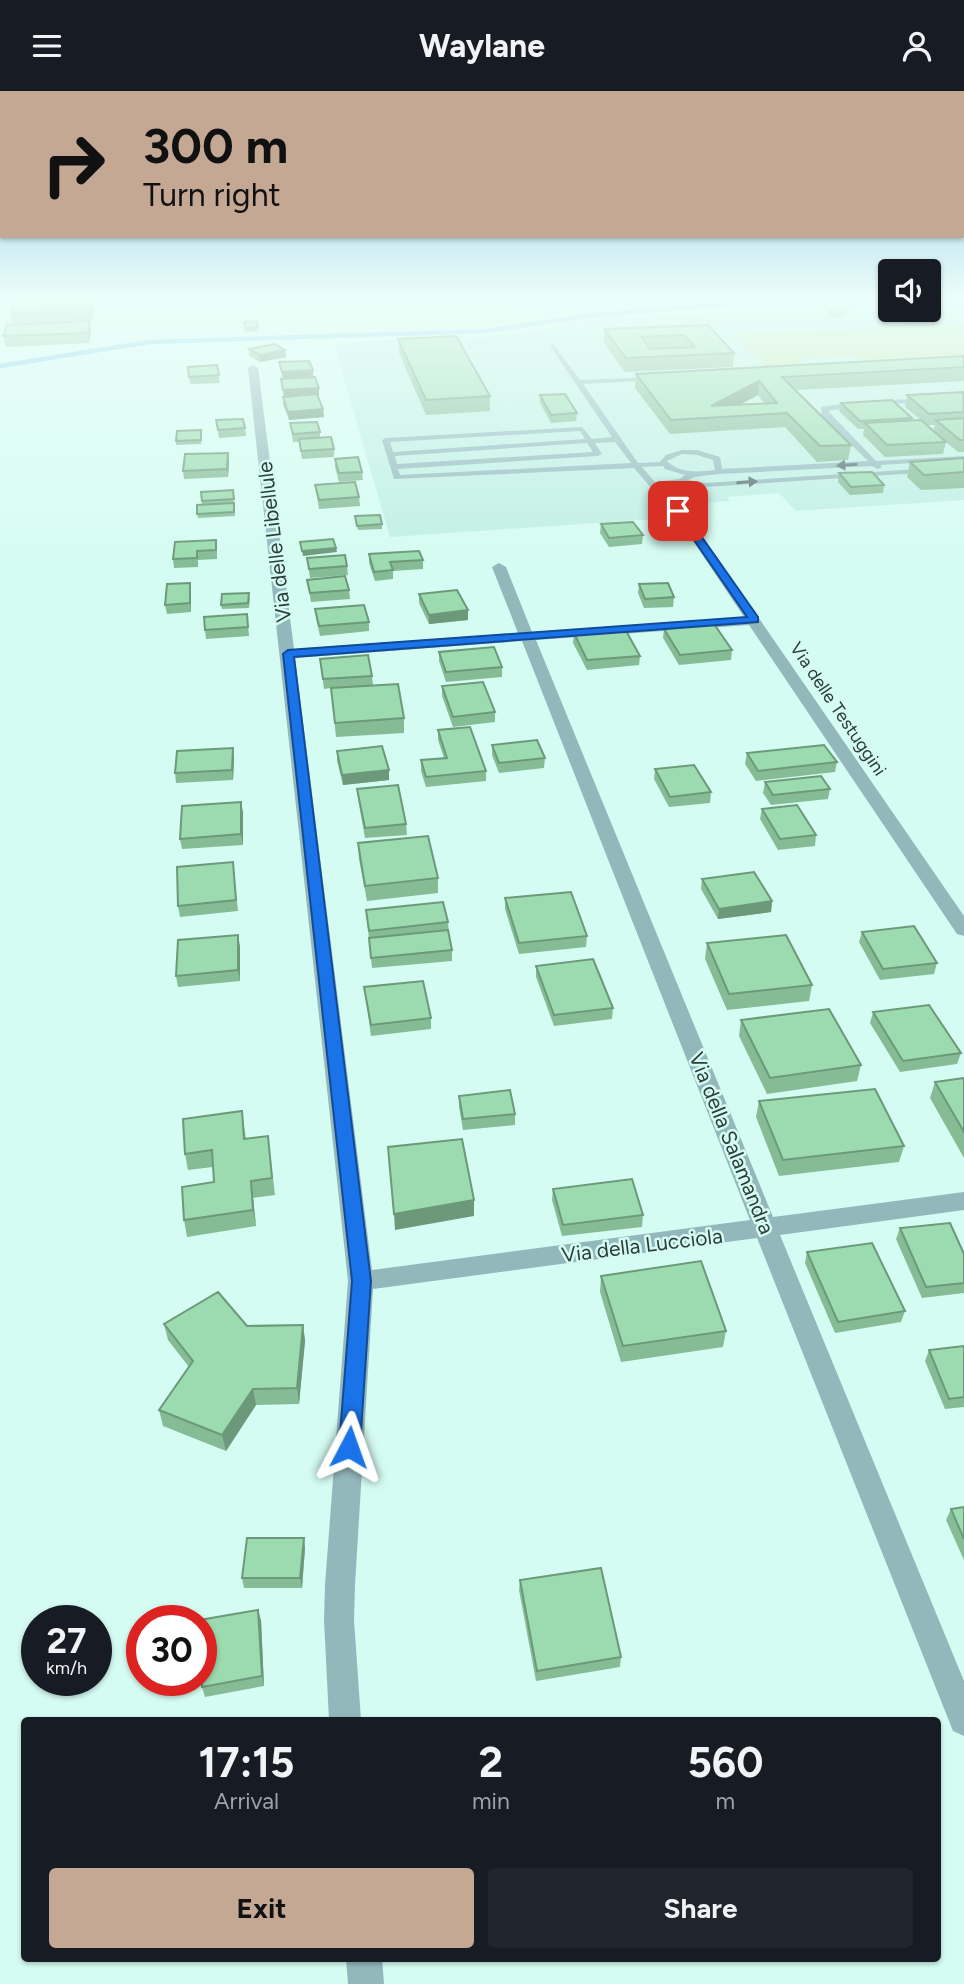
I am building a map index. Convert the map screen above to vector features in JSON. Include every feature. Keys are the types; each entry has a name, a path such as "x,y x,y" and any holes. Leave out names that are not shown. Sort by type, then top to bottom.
{"street":[{"name":"Via delle Libellule","path":"255,385 361,1281 338,1619 345,1717"},
{"name":"Via delle Testuggini","path":"678,511 964,930"},
{"name":"Via della Salamandra","path":"499,567 964,1720"},
{"path":"288,654 754,619"},
{"name":"Via della Lucciola","path":"361,1281 964,1201"},
{"path":"364,1962 366,1984"}],"lane":[{"path":"581,385 636,465 662,497 678,511"},
{"path":"884,473 825,414 824,409 856,404 964,398"},
{"path":"394,467 598,454 582,429 386,440 390,454 397,477 664,464 692,475"},
{"path":"486,434 507,471"},
{"path":"390,454 619,439"},
{"path":"664,464 663,461 670,455 695,452 717,459 719,473"},
{"path":"680,481 692,475 964,458"},
{"path":"936,460 946,469"},
{"path":"653,485 680,481 705,485 964,468"}],"shaded area":[{"path":"346,385 964,385 964,500 796,511 779,493 727,497 730,501 660,506 668,518 390,537"}],"building":[{"path":"282,385 318,385 319,388 283,390"},
{"path":"419,385 484,385 490,396 426,400"},
{"path":"645,385 751,385 711,406 777,403 763,385 790,385 851,445 820,446 787,413 671,420"},
{"path":"963,392 964,412 929,414 907,395"},
{"path":"317,394 323,409 288,412 283,397"},
{"path":"565,394 577,413 551,415 540,395"},
{"path":"892,400 912,418 860,421 841,403"},
{"path":"964,418 964,440 960,440 936,420"},
{"path":"243,419 245,428 218,430 216,420"},
{"path":"921,420 946,442 887,445 865,423"},
{"path":"317,422 320,432 293,434 290,423"},
{"path":"201,430 201,440 176,441 177,431"},
{"path":"331,437 334,449 301,451 299,439"},
{"path":"228,453 227,469 183,471 185,454"},
{"path":"358,457 362,472 339,473 335,459"},
{"path":"964,458 964,472 924,475 910,462"},
{"path":"872,472 884,485 851,487 839,473"},
{"path":"355,482 359,497 319,500 315,485"},
{"path":"675,484 683,486 689,495 684,499 676,497 669,487"},
{"path":"233,490 234,499 202,501 201,492"},
{"path":"234,503 234,512 197,514 197,505"},
{"path":"380,515 382,524 357,526 355,516"},
{"path":"633,522 643,535 609,538 601,524"},
{"path":"333,539 336,548 302,551 300,542"},
{"path":"216,540 216,550 197,551 197,558 173,559 175,542"},
{"path":"419,551 423,560 390,562 393,570 374,572 369,554"},
{"path":"345,555 347,566 309,569 307,558"},
{"path":"345,576 349,590 310,593 307,580"},
{"path":"190,583 190,603 165,605 167,584"},
{"path":"668,583 674,597 645,599 639,584"},
{"path":"457,590 468,610 429,615 419,594"},
{"path":"249,593 248,603 221,605 222,594"},
{"path":"364,605 369,622 319,626 315,609"},
{"path":"247,614 248,627 205,630 204,617"},
{"path":"714,624 732,650 680,655 664,629"},
{"path":"625,629 640,656 587,660 574,633"},
{"path":"494,647 502,667 446,672 439,652"},
{"path":"368,655 372,676 323,679 320,659"},
{"path":"483,682 495,712 453,717 442,686"},
{"path":"398,684 404,718 335,723 331,688"},
{"path":"470,727 486,771 426,777 421,760 447,758 438,730"},
{"path":"537,740 545,758 499,763 492,745"},
{"path":"824,745 837,762 758,771 747,753"},
{"path":"382,746 389,770 342,775 337,751"},
{"path":"233,748 232,770 175,773 177,751"},
{"path":"694,765 711,792 670,797 655,769"},
{"path":"821,776 830,789 773,795 765,782"},
{"path":"398,785 406,824 365,828 357,789"},
{"path":"241,802 241,834 180,839 182,806"},
{"path":"797,805 816,835 780,839 762,809"},
{"path":"428,836 438,878 365,886 358,843"},
{"path":"233,862 236,900 178,906 177,867"},
{"path":"754,872 772,901 719,909 702,879"},
{"path":"571,892 587,936 519,943 505,898"},
{"path":"443,902 448,922 369,931 366,910"},
{"path":"914,926 937,963 883,969 862,932"},
{"path":"448,930 452,950 371,958 369,938"},
{"path":"238,935 238,970 176,976 178,940"},
{"path":"786,935 812,985 729,994 707,943"},
{"path":"593,959 613,1008 554,1015 536,966"},
{"path":"423,981 431,1018 371,1025 364,987"},
{"path":"929,1005 961,1053 903,1061 873,1012"},
{"path":"829,1009 861,1065 770,1078 741,1020"},
{"path":"964,1078 964,1132 935,1082"},
{"path":"875,1089 904,1146 783,1160 759,1101"},
{"path":"510,1090 515,1114 463,1119 459,1096"},
{"path":"242,1111 244,1139 268,1136 272,1178 251,1181 253,1210 184,1220 182,1187 214,1182 212,1150 185,1154 183,1119"},
{"path":"462,1139 474,1200 394,1214 388,1147"},
{"path":"632,1179 643,1215 563,1225 553,1189"},
{"path":"950,1223 964,1254 964,1283 926,1287 900,1228"},
{"path":"872,1243 905,1311 838,1322 807,1252"},
{"path":"701,1261 726,1331 623,1346 601,1276"},
{"path":"218,1292 247,1326 303,1325 297,1388 253,1389 222,1435 159,1410 193,1361 164,1324"},
{"path":"964,1346 964,1397 949,1399 929,1350"},
{"path":"964,1507 964,1539 951,1509"},
{"path":"247,1538 304,1538 300,1578 242,1578"},
{"path":"601,1568 621,1657 537,1671 520,1580"},
{"path":"258,1610 262,1676 217,1684 217,1617"}],"route":[{"path":"349,1447 361,1281 288,654 754,619 678,511"}]}
